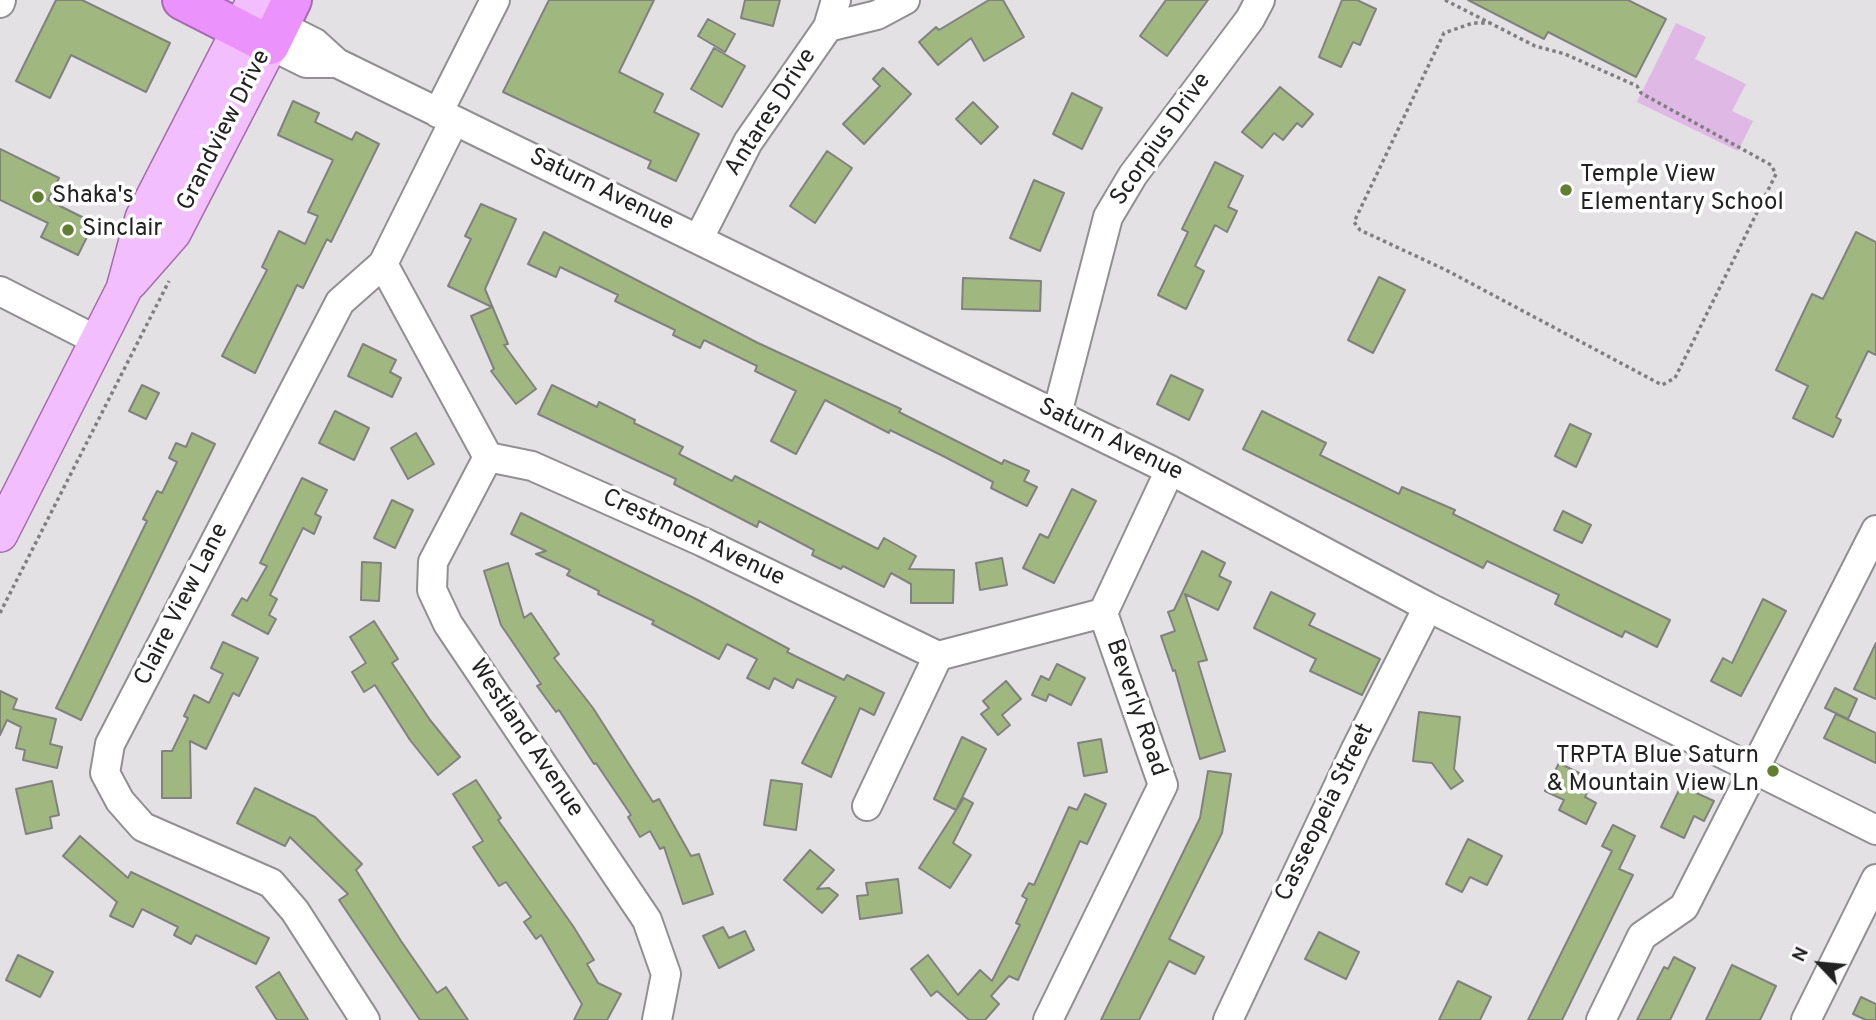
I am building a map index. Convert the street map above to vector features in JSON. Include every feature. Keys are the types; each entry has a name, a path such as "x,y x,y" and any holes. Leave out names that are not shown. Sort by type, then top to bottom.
{"highway":[{"path":"183,0 260,16"}],"main road":[{"name":"Grandview Drive","path":"0,534 124,289 143,218 260,16"}],"street":[{"name":"Claire View Lane","path":"365,1020 295,911 271,883 143,827 120,801 106,773 110,744 340,302 383,264 495,0"},
{"name":"Antares Drive","path":"699,238 748,142 828,27 836,0"},
{"name":"Antares Drive","path":"828,27 877,15 905,0"},
{"name":"Scorpius Drive","path":"1057,414 1108,217 1133,175 1250,19 1260,0"},
{"name":"Saturn Avenue","path":"260,16 306,63 337,63 699,238 1170,470 1428,607 1876,830"},
{"path":"383,264 488,457"},
{"path":"0,291 98,341"},
{"name":"Crestmont Avenue","path":"488,457 532,466 703,542 937,656"},
{"name":"Westland Avenue","path":"488,457 433,562 432,590 447,624 647,920 666,974 657,1020"},
{"name":"Beverly Road","path":"1048,1020 1163,785 1103,612 1170,470"},
{"path":"1601,1020 1642,936 1684,908 1876,530"},
{"name":"Casseopeia Street","path":"1228,1020 1355,751 1428,607"},
{"path":"867,806 937,656 1103,612"},
{"path":"1806,1020 1876,879"}],"path":[{"path":"1445,0 1535,46 1565,54 1637,86 1641,93 1772,165 1776,174 1675,378 1662,385 1446,270 1360,230 1354,222 1444,33 1473,23 1489,23"},
{"path":"0,613 170,278"}],"shaded area":[{"path":"1676,23 1706,37 1695,59 1746,84 1732,111 1753,121 1738,151 1637,102"}],"building":[{"path":"56,0 82,0 170,43 146,92 71,55 50,98 16,81"},
{"path":"549,0 654,0 619,72 663,94 654,112 699,134 676,181 648,168 651,161 503,92"},
{"path":"745,0 780,0 773,26 741,18"},
{"path":"989,0 1003,0 1024,37 984,61 971,38 938,65 919,42 936,27 939,30"},
{"path":"1166,0 1208,0 1167,56 1140,36"},
{"path":"1342,0 1357,0 1376,9 1360,45 1353,42 1341,67 1319,57"},
{"path":"1468,0 1628,0 1666,19 1636,77 1548,32 1544,39"},
{"path":"708,19 735,34 725,52 698,36"},
{"path":"714,48 745,66 722,107 691,89"},
{"path":"883,68 911,94 864,144 843,124 880,86 873,79"},
{"path":"1280,87 1313,114 1302,127 1297,123 1283,140 1274,133 1262,148 1242,132"},
{"path":"1072,93 1102,108 1082,149 1053,134"},
{"path":"293,101 319,113 315,122 352,140 356,132 379,144 331,242 327,239 303,288 297,285 255,373 222,356 267,270 262,267 279,231 305,244 318,216 308,212 333,160 278,135"},
{"path":"973,102 998,127 981,144 956,119"},
{"path":"0,149 59,178 48,200 94,223 78,255 41,237 48,223 0,200"},
{"path":"827,151 852,168 815,223 790,206"},
{"path":"1215,162 1243,176 1228,207 1237,211 1227,232 1215,225 1195,266 1204,271 1186,309 1158,295 1188,232 1182,229"},
{"path":"1034,180 1064,193 1040,251 1010,238"},
{"path":"481,204 516,219 485,289 508,344 504,345 536,389 516,404 491,371 494,369 471,316 492,307 448,286 471,239 465,236"},
{"path":"544,232 758,343 901,409 899,412 1002,464 1004,460 1029,471 1024,481 1037,487 1027,506 991,488 993,482 825,400 796,454 771,441 796,391 755,371 757,366 704,340 700,348 673,335 675,330 615,301 618,295 560,267 556,277 528,264"},
{"path":"1856,232 1876,242 1876,355 1868,351 1836,417 1841,420 1833,437 1793,418 1808,386 1776,370 1812,294 1823,299"},
{"path":"1379,277 1405,290 1373,353 1348,340"},
{"path":"963,278 1041,281 1040,311 962,309"},
{"path":"363,344 396,360 390,372 401,378 392,397 348,376"},
{"path":"1171,375 1203,390 1189,420 1157,404"},
{"path":"142,385 159,393 146,419 129,411"},
{"path":"552,385 597,407 599,402 635,420 634,423 683,447 679,454 732,481 735,476 878,549 884,538 916,556 909,569 954,570 953,603 911,603 911,584 891,573 884,587 843,566 841,569 812,555 814,550 759,521 757,527 674,484 676,479 538,414"},
{"path":"335,411 369,428 354,460 319,443"},
{"path":"1262,411 1326,443 1320,455 1399,494 1402,487 1455,510 1453,514 1670,620 1657,647 1625,631 1622,637 1555,604 1559,595 1487,561 1483,568 1243,449"},
{"path":"1570,424 1591,434 1576,467 1555,456"},
{"path":"192,433 215,444 81,720 56,708 147,521 143,519 157,491 162,493 177,462 169,458 176,443 186,447"},
{"path":"416,433 434,464 408,479 391,448"},
{"path":"302,478 327,490 315,514 321,517 314,534 303,528 270,595 277,599 269,615 276,619 268,634 232,615 242,598 247,601 267,566 260,563"},
{"path":"1072,489 1096,501 1054,583 1023,568 1040,534 1048,538"},
{"path":"392,500 413,510 395,548 374,538"},
{"path":"1563,511 1591,525 1582,543 1554,530"},
{"path":"521,513 696,599 789,649 787,652 844,680 847,675 884,693 874,715 860,708 831,777 802,763 836,697 797,679 793,688 774,678 769,689 747,678 757,659 727,644 719,659 652,624 654,621 598,594 599,591 567,575 570,570 536,554 546,551 511,534"},
{"path":"1202,551 1225,563 1219,576 1231,582 1218,610 1185,594 1207,660 1198,662 1225,751 1200,759 1175,670 1173,671 1161,636 1175,631 1168,612 1174,610"},
{"path":"1002,558 1007,585 980,590 976,563"},
{"path":"362,562 381,563 379,601 361,600"},
{"path":"508,563 524,618 531,613 559,654 554,658 593,708 653,802 659,799 691,856 699,854 713,894 683,904 664,847 660,849 650,831 640,837 628,817 631,815 596,763 594,764 559,710 556,712 537,686 541,684 501,625 484,571"},
{"path":"1271,592 1315,614 1309,625 1380,659 1362,695 1310,671 1316,659 1254,628"},
{"path":"1763,599 1786,611 1741,696 1711,681 1723,658 1732,663"},
{"path":"374,621 398,659 392,663 430,720 460,757 438,775 410,740 375,685 364,692 352,672 366,663 350,637"},
{"path":"223,642 258,658 239,696 233,693 206,749 190,741 191,798 162,798 162,751 172,751 188,718 184,716 194,695 209,703 223,674 211,668"},
{"path":"1876,643 1876,699 1854,689"},
{"path":"1057,664 1085,678 1071,705 1049,694 1046,701 1032,695 1041,676 1049,680"},
{"path":"1006,681 1021,699 1002,715 1010,725 998,735 981,714 989,708 983,701"},
{"path":"1835,688 1857,699 1848,719 1825,708"},
{"path":"0,691 17,699 13,709 56,719 50,744 62,747 57,768 23,760 25,750 16,748 21,727 7,720 0,735"},
{"path":"1419,712 1460,717 1454,769 1463,781 1451,789 1432,763 1413,761"},
{"path":"1836,714 1876,733 1876,763 1824,738"},
{"path":"962,737 986,749 956,810 934,799"},
{"path":"1101,739 1107,772 1084,776 1078,743"},
{"path":"1559,763 1593,780 1585,797 1596,803 1586,824 1559,810 1564,800 1545,791"},
{"path":"1208,771 1231,774 1222,833 1169,939 1204,957 1195,974 1169,961 1139,1020 1101,1020 1200,818"},
{"path":"476,780 501,818 498,820 594,960 587,964 598,983 621,994 607,1020 574,1020 582,1004 541,935 536,939 524,922 531,917 506,882 499,886 473,847 483,841 453,794"},
{"path":"771,780 802,784 796,830 764,825"},
{"path":"52,781 59,815 50,817 52,828 26,834 16,789"},
{"path":"1681,786 1714,801 1704,821 1694,816 1684,838 1661,827"},
{"path":"255,788 315,817 362,864 356,870 401,941 437,993 446,987 468,1020 420,1020 339,900 348,894 290,837 285,846 237,823"},
{"path":"1085,794 1106,804 1087,844 1080,841 1018,980 1009,976 991,996 999,1004 985,1020 969,1020 937,991 931,996 911,969 928,955 958,995 980,970 992,981 1020,925 1016,923 1027,899 1022,896 1029,883 1034,885 1069,807 1077,810"},
{"path":"964,798 973,803 953,843 971,855 950,888 919,868"},
{"path":"1613,825 1635,836 1619,869 1633,875 1562,1020 1528,1020 1612,851 1602,846"},
{"path":"80,836 128,878 131,872 269,938 256,964 196,935 191,944 174,935 178,927 142,909 133,927 110,916 117,902 63,856"},
{"path":"1468,839 1502,856 1487,885 1470,877 1462,892 1446,884"},
{"path":"810,850 834,870 817,889 829,888 838,895 822,913 784,880"},
{"path":"898,879 902,913 860,919 857,896 868,895 866,883"},
{"path":"723,927 729,938 745,931 754,950 719,968 703,936"},
{"path":"1319,932 1359,952 1346,979 1305,959"},
{"path":"18,955 53,972 40,997 6,980"},
{"path":"1674,957 1695,968 1670,1020 1637,1020 1664,967 1668,969"},
{"path":"1732,965 1776,986 1760,1020 1706,1020"},
{"path":"279,972 308,1020 277,1020 256,987"},
{"path":"1458,981 1491,997 1480,1020 1439,1020"},
{"path":"1861,997 1876,1004 1876,1020 1866,1020 1853,1014"}],"place":[{"name":"Temple View Elementary School","path":"1566,190"},
{"name":"Shaka's","path":"38,197"},
{"name":"Sinclair","path":"68,230"},
{"name":"TRPTA Blue Saturn & Mountain View Ln","path":"1773,771"}]}
